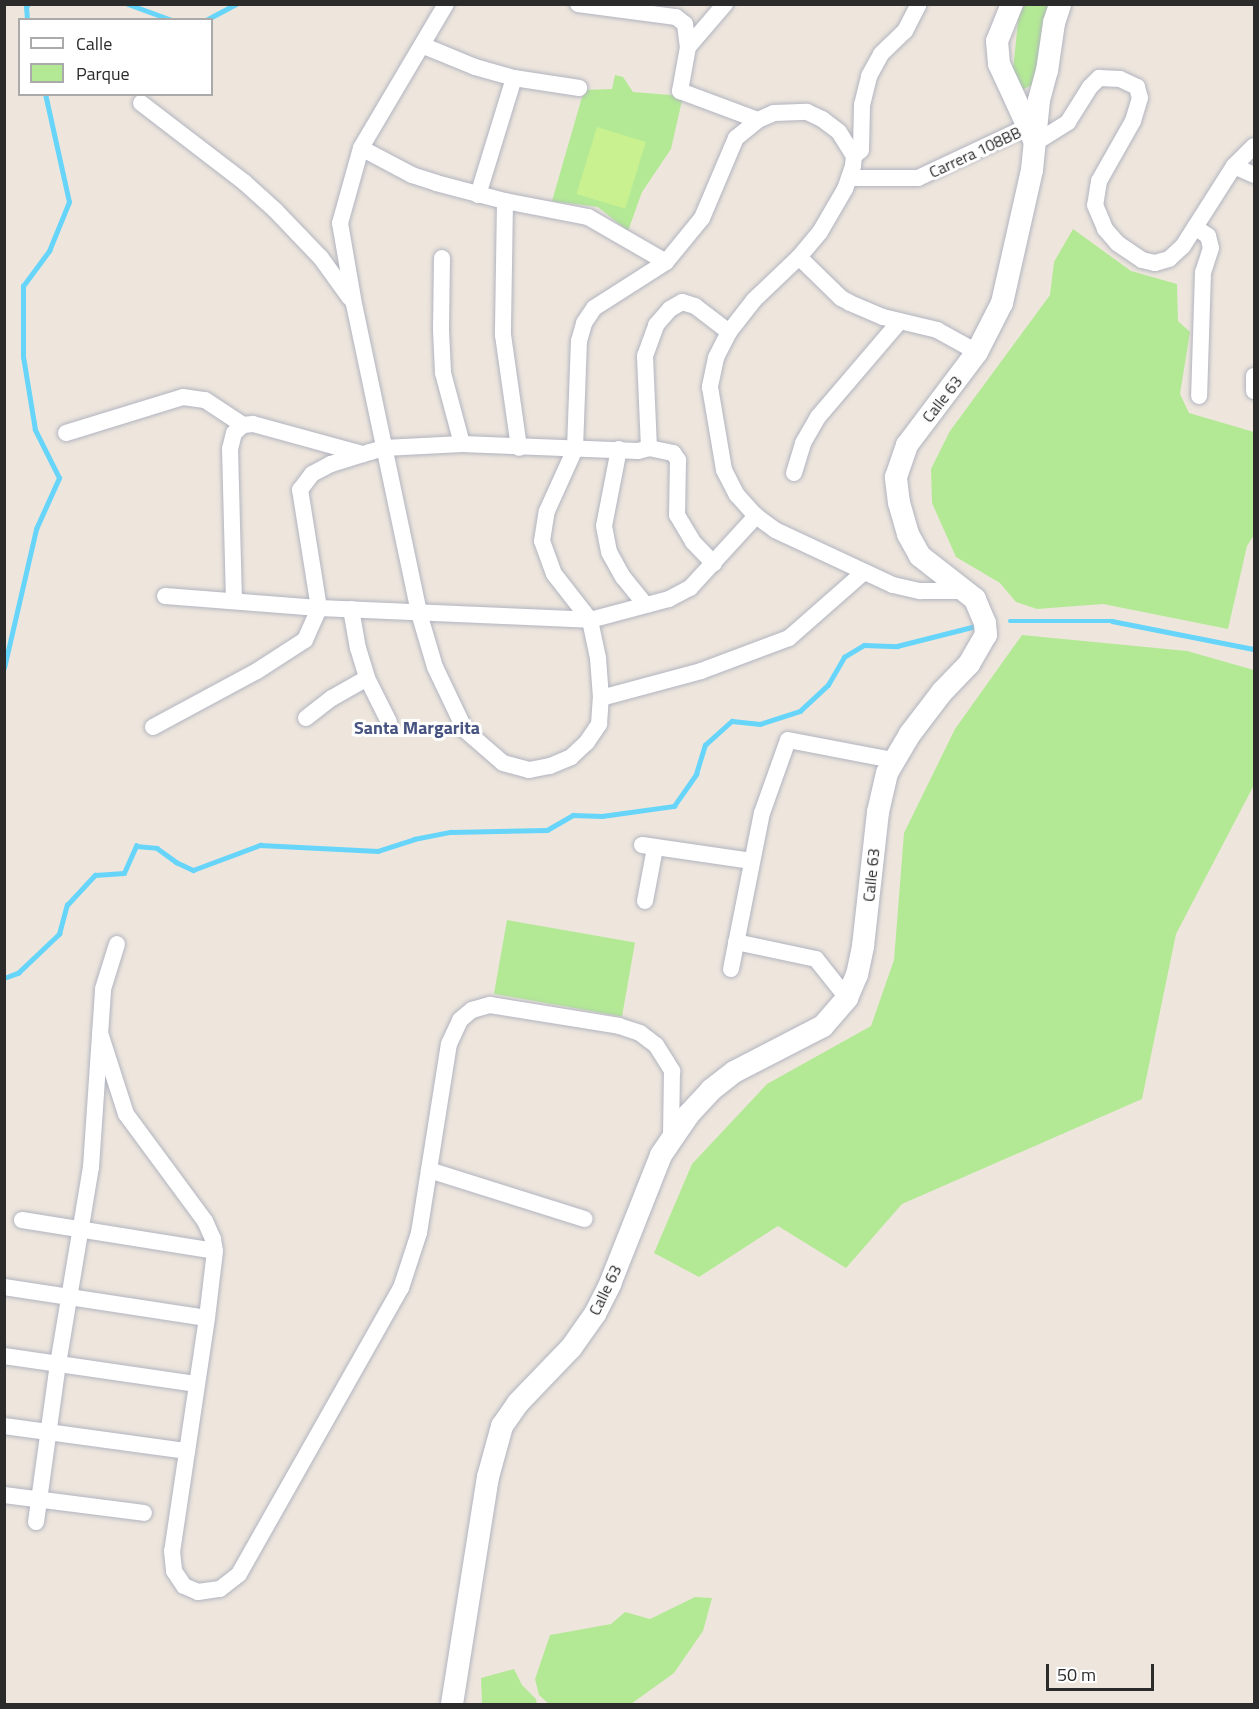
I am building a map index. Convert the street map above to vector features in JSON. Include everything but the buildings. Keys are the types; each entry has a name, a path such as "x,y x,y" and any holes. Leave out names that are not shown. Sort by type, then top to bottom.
{"main road":[{"path":"1012,4 997,41 999,64 1032,135"},
{"name":"Calle 63","path":"452,1704 488,1477 502,1426 518,1403 571,1348 595,1314 610,1284 661,1155 671,1138 711,1090 753,1061 806,1037 823,1026 847,998 857,975 861,956 878,812 883,788 893,760 919,721 969,664 986,635 980,607 965,591 920,556 908,534 899,503 896,477 907,445 977,352 998,313 1007,290 1032,170 1032,135 1049,44 1060,4"}],"street":[{"path":"446,4 424,46 361,148 340,223 354,304 419,613 435,667 465,730 503,763 529,770 550,766 571,757 587,742 599,724 601,698 598,658 590,620 554,574 542,542 547,511 575,449 579,341 584,323 594,308 666,262 702,218 736,138 758,120 774,113 807,112 822,119 839,132 854,156"},
{"path":"578,4 676,17 685,24 688,47 680,91 758,120"},
{"path":"688,47 725,4"},
{"path":"919,4 905,31 881,54 869,76 862,105 861,150 854,156 850,178 834,211 799,257 754,300 729,332 716,358 710,387 724,470 737,495 756,516 775,530 893,585 920,591 965,591"},
{"path":"424,46 475,67 514,78 579,88"},
{"name":"Carrera 108BB","path":"850,178 918,178 1068,122 1090,87 1099,78 1108,77 1128,81 1137,87 1140,98 1126,135 1100,181 1095,195 1098,217 1105,229 1131,254 1142,260 1155,262 1169,259 1196,227"},
{"path":"478,195 514,78"},
{"path":"141,103 244,182 275,210 321,258 354,304"},
{"path":"1199,396 1203,272 1211,248 1208,236 1196,227 1234,166 1254,146"},
{"path":"361,148 412,175 478,195 588,217 666,262"},
{"path":"1234,166 1254,176"},
{"path":"505,201 503,335 519,447"},
{"path":"799,257 841,298 860,309 899,322 937,330 977,352"},
{"path":"442,258 443,373 462,444"},
{"path":"649,448 645,356 656,325 670,309 682,302 695,306 729,332"},
{"path":"794,473 803,443 818,417 899,322"},
{"path":"1254,376 1254,391"},
{"path":"66,433 183,398 205,400 243,425"},
{"path":"234,601 230,449 234,433 243,425 253,424 364,454"},
{"path":"153,727 257,671 305,640 319,608 300,490 312,474 331,464 384,448 462,444 619,449 638,452 649,448 673,453 678,460 677,515 693,542 714,564"},
{"path":"619,449 604,526 609,552 623,577 646,605"},
{"path":"165,596 319,608 590,620 669,599 690,588 756,516"},
{"path":"601,698 701,670 789,638 863,573"},
{"path":"351,609 358,648 367,678 389,722"},
{"path":"306,718 332,698 367,678"},
{"path":"731,969 762,813 788,740 893,760"},
{"path":"645,901 649,846 752,861"},
{"path":"736,942 816,959 847,998"},
{"path":"36,1522 58,1364 91,1167 103,989 117,944"},
{"path":"100,1033 126,1114 205,1221 212,1235 214,1251 207,1318 172,1551 174,1571 184,1586 198,1592 220,1589 239,1574 401,1288 419,1233 452,1033 465,1014 490,1005 620,1026 650,1040 668,1060 672,1071 671,1138"},
{"path":"429,1170 584,1219"},
{"path":"22,1220 214,1251"},
{"path":"4,1287 207,1318"},
{"path":"4,1356 197,1384"},
{"path":"4,1426 187,1451"},
{"path":"4,1495 144,1513"}],"green space":[{"path":"1025,5 1055,5 1032,85 1022,90 1013,70 1019,12"},
{"path":"615,75 623,77 633,92 683,96 671,149 642,192 628,231 598,207 552,201 584,90 612,89"},
{"path":"597,127 646,142 625,209 577,194"},
{"path":"1073,229 1131,271 1177,284 1178,321 1190,332 1180,394 1189,413 1254,432 1254,535 1247,546 1228,629 1103,604 1037,609 1016,602 1000,583 956,557 932,503 931,469 950,431 1050,295 1054,262"},
{"path":"1022,635 1187,651 1254,670 1254,785 1176,934 1142,1099 902,1204 846,1268 778,1226 699,1277 654,1253 692,1164 767,1084 871,1026 894,960 904,833 955,729"},
{"path":"507,920 635,943 622,1016 494,994"},
{"path":"695,1597 712,1598 703,1631 674,1673 631,1704 549,1704 539,1695 535,1679 550,1635 611,1624 625,1612 650,1619"},
{"path":"514,1669 522,1685 536,1699 537,1704 482,1704 481,1678"}],"waterway":[{"path":"27,18 28,4"},
{"path":"128,4 166,18"},
{"path":"210,18 236,4"},
{"path":"4,668 36,529 59,478 35,430 23,357 23,286 49,251 69,202 45,96"},
{"path":"1010,621 1112,621 1254,649"},
{"path":"4,978 18,973 59,934 67,905 95,875 124,873 136,846 157,848 176,862 193,870 260,845 378,851 414,839 451,832 547,830 573,815 602,816 674,806 696,774 705,745 732,721 760,724 800,711 828,685 844,657 864,645 897,646 980,625"}],"district":[{"name":"Santa Margarita","path":"417,728"}]}
